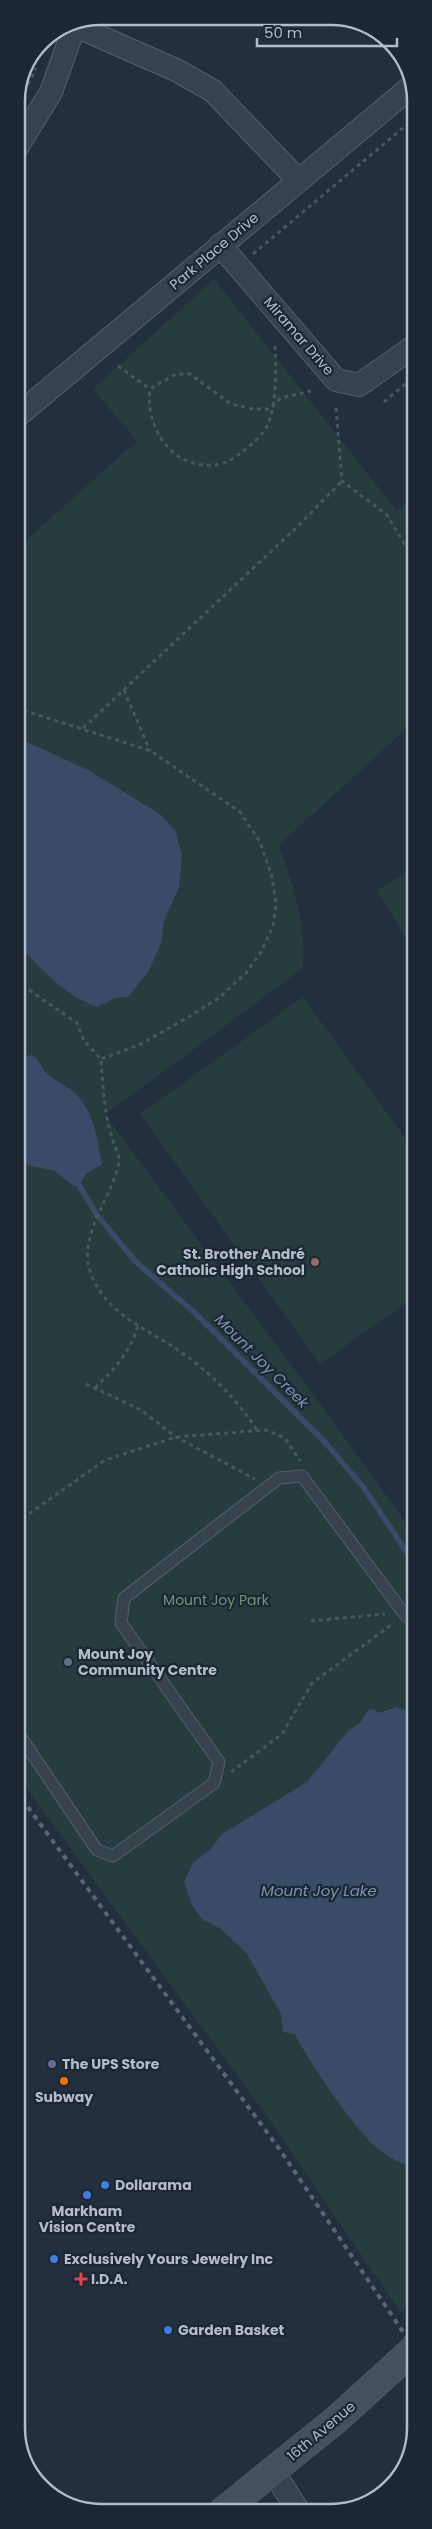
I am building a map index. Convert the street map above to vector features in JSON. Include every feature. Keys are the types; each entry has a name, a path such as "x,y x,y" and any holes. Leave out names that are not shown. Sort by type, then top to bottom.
{"main road":[{"name":"16th Avenue","path":"232,2504 337,2419 407,2355"}],"street":[{"path":"81,28 178,71 213,90 298,180"},
{"path":"25,134 51,92 69,32"},
{"name":"Park Place Drive","path":"25,409 406,91"},
{"name":"Miramar Drive","path":"220,246 336,380 359,385 407,351"},
{"path":"274,2470 294,2504"}],"lane":[{"path":"25,1743 97,1850 113,1856 214,1783 219,1762 121,1623 124,1598 279,1478 302,1476 405,1615"}],"path":[{"path":"26,88 40,59"},
{"path":"251,256 407,125"},
{"path":"150,389 148,406 158,436 176,455 198,465 225,463 250,446 267,426 276,388 276,346"},
{"path":"118,366 150,389"},
{"path":"150,389 176,374 190,374 232,404 253,409 270,409 281,398 311,391"},
{"path":"384,402 407,383"},
{"path":"336,408 342,481 386,515 407,549"},
{"path":"83,728 297,528 342,481"},
{"path":"124,689 151,751"},
{"path":"25,711 151,751 240,812 260,842 272,877 275,912 273,926 261,952 246,973 218,998 139,1045 101,1059"},
{"path":"25,987 77,1023 84,1041 101,1059 105,1115 120,1160 115,1179 90,1235 89,1269 99,1291 117,1311 178,1350 210,1375 241,1405 257,1430"},
{"path":"95,1388 117,1367 129,1348 138,1324"},
{"path":"86,1384 141,1410 176,1438 268,1486"},
{"path":"25,1517 105,1460 176,1438 266,1430 285,1438 302,1464 302,1476"},
{"path":"311,1621 380,1613 405,1615"},
{"path":"214,1783 282,1734 312,1682 405,1615"}],"green space":[{"name":"Mount Joy Park","path":"214,279 397,511 407,503 407,728 279,845 301,920 303,968 105,1115 324,1409 407,1524 407,2308 401,2313 264,2112 25,1786 25,541 137,441 93,389"},
{"path":"407,872 407,940 377,890"},
{"path":"303,997 407,1141 407,1302 320,1364 140,1114"}],"water":[{"path":"25,741 88,770 160,814 176,832 182,856 179,887 164,921 161,944 148,972 128,997 116,998 97,1007 63,988 25,952"},
{"path":"32,1055 49,1075 75,1093 87,1108 91,1117 102,1164 86,1174 79,1185 74,1186 53,1170 25,1165 25,1056"},
{"name":"Mount Joy Lake","path":"397,1707 407,1711 407,2165 391,2158 378,2149 345,2112 321,2078 295,2034 283,2032 281,2014 247,1954 221,1929 202,1919 192,1905 184,1882 193,1863 211,1849 222,1834 307,1782 348,1731 361,1722 368,1710 374,1709 378,1713"}],"waterway":[{"name":"Mount Joy Creek","path":"79,1185 97,1215 136,1262 195,1313 323,1440 364,1488 407,1552"}],"railway":[{"path":"25,1803 280,2150 407,2338"}],"place":[{"name":"St. Brother André Catholic High School","path":"315,1262"},
{"name":"Mount Joy Community Centre","path":"68,1662"},
{"name":"The UPS Store","path":"52,2064"},
{"name":"Subway","path":"64,2081"},
{"name":"Dollarama","path":"105,2185"},
{"name":"Markham Vision Centre","path":"87,2195"},
{"name":"Exclusively Yours Jewelry Inc","path":"54,2259"},
{"name":"I.D.A.","path":"81,2279"},
{"name":"Garden Basket","path":"168,2330"}]}
